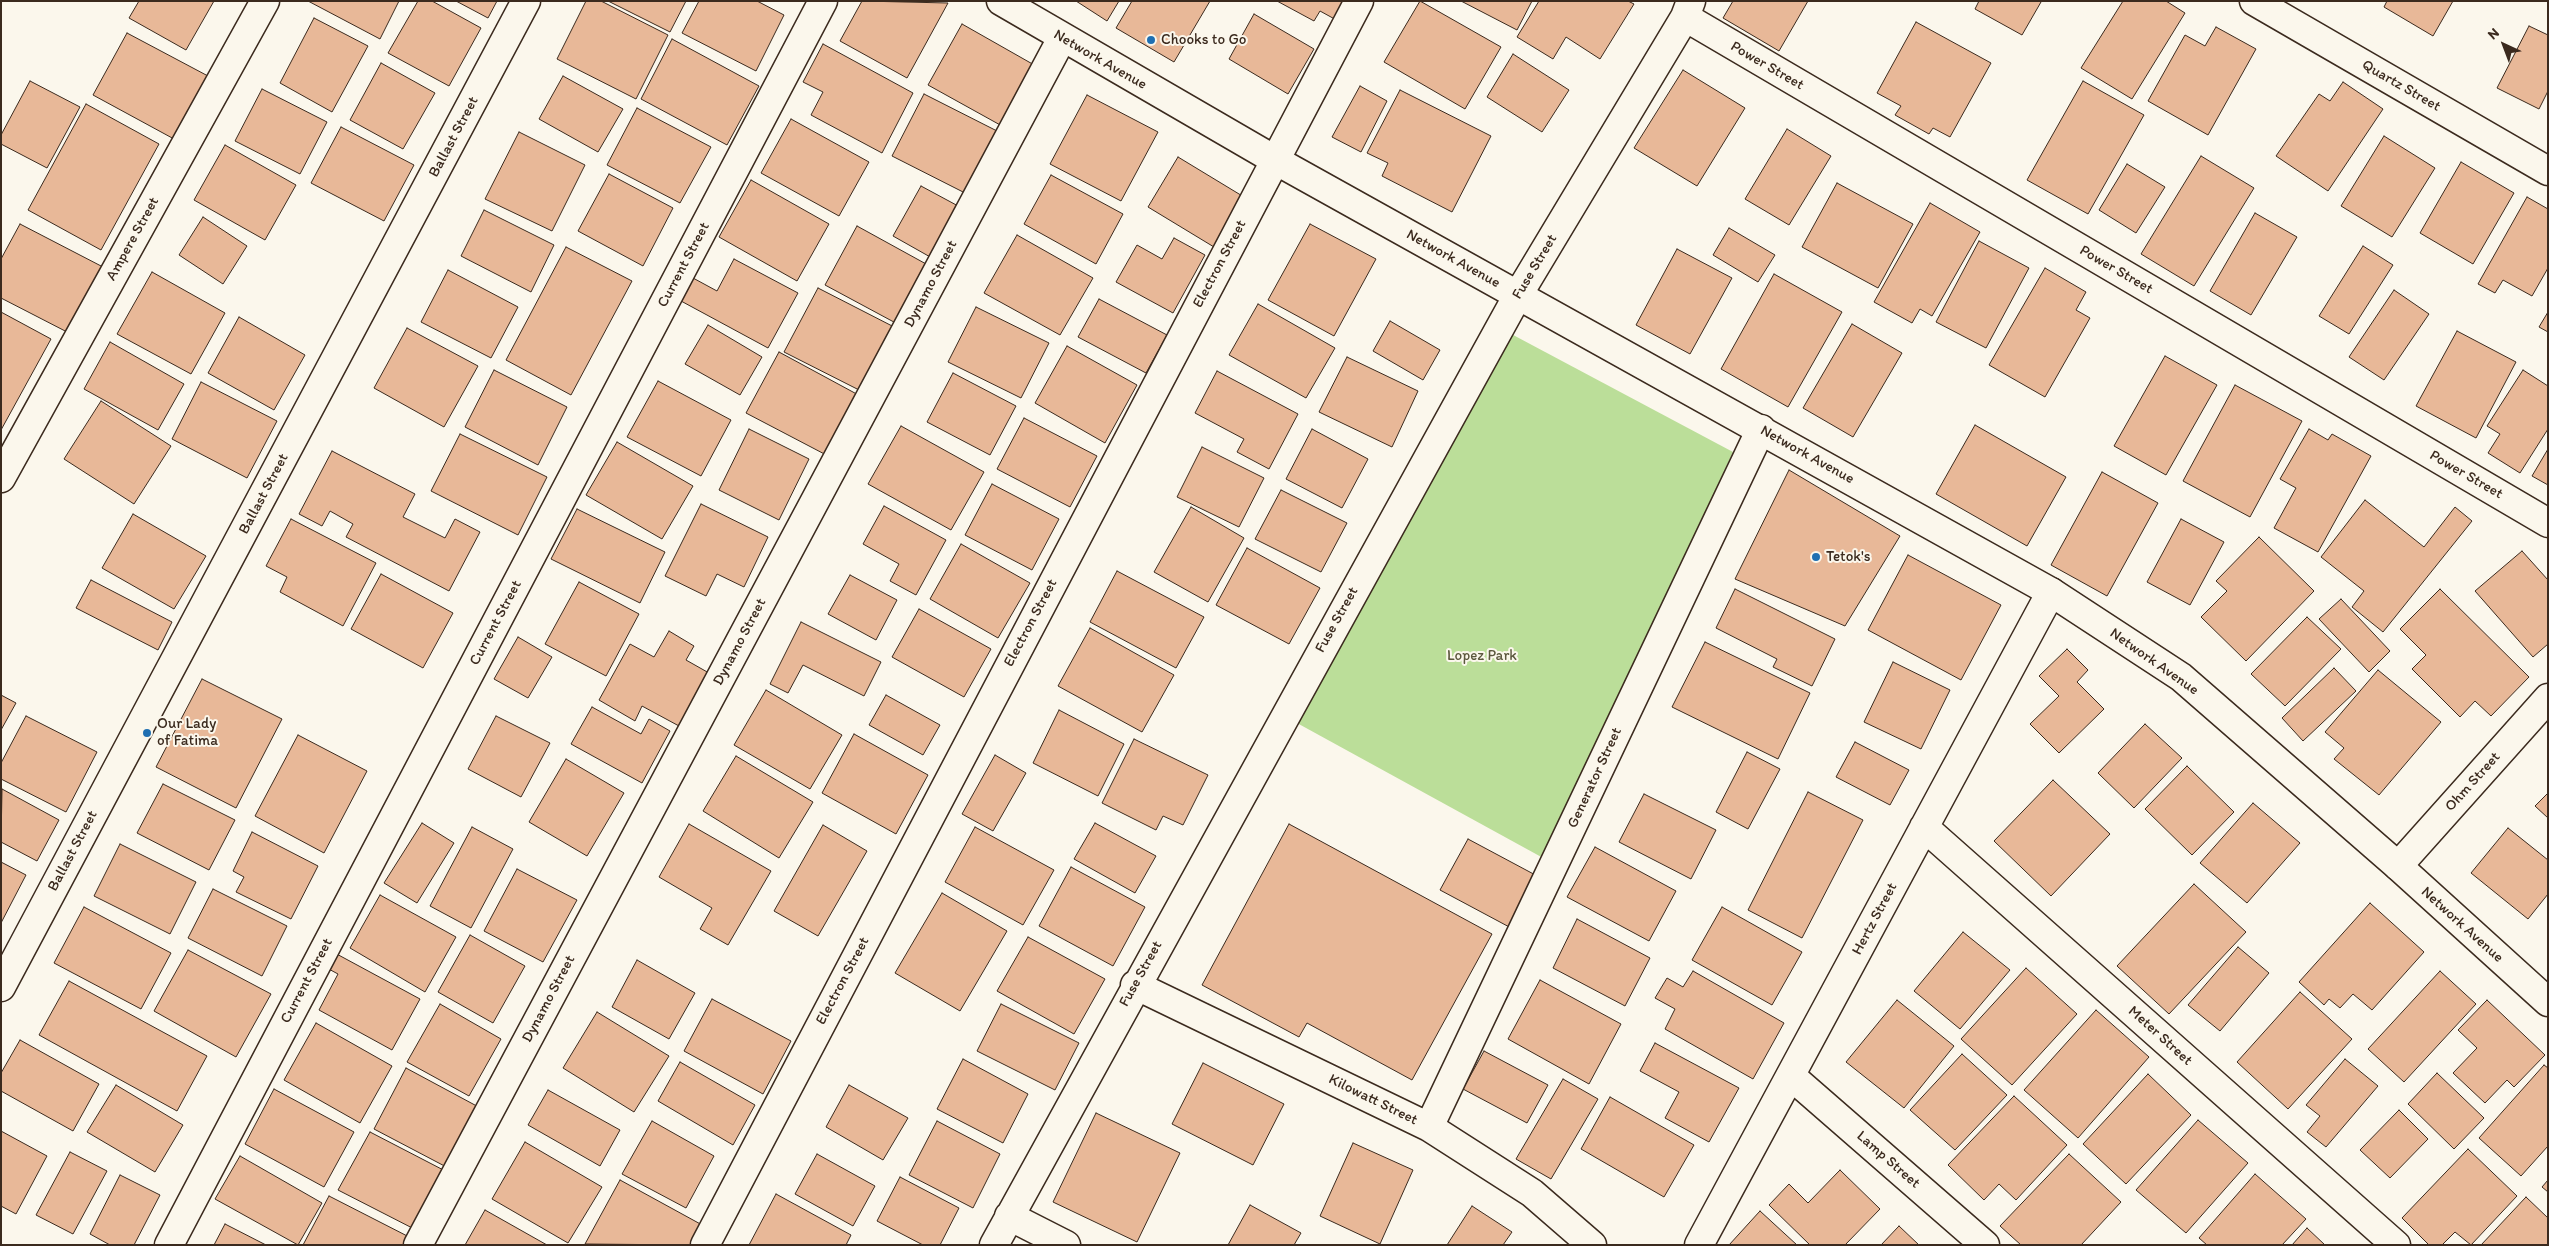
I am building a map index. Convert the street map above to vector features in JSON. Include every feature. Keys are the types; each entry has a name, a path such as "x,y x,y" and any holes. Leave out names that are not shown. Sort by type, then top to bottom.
{"street":[{"name":"Ampere Street","path":"1,478 265,1"},
{"name":"Ballast Street","path":"1,987 526,1"},
{"name":"Current Street","path":"169,1245 823,1"},
{"name":"Network Avenue","path":"1001,1 1275,160 2051,592 2181,677 2398,866 2548,1002"},
{"name":"Electron Street","path":"705,1245 1360,1"},
{"name":"Quartz Street","path":"2254,1 2548,171"},
{"name":"Fuse Street","path":"994,1245 1135,985 1518,295 1688,9"},
{"name":"Power Street","path":"1688,9 2548,523"},
{"name":"Dynamo Street","path":"418,1245 1062,38"},
{"name":"Generator Street","path":"1428,1127 1761,429"},
{"name":"Hertz Street","path":"1699,1245 2051,592"},
{"name":"Ohm Street","path":"2398,866 2548,698"},
{"name":"Meter Street","path":"1924,827 2396,1245"},
{"name":"Kilowatt Street","path":"1135,985 1428,1127 1532,1193 1592,1245"},
{"name":"Lamp Street","path":"1791,1076 1985,1245"},
{"path":"1009,1216 1066,1245"}],"green space":[{"name":"Lopez Park","path":"1500,328 1733,452 1545,859 1286,717"}],"building":[{"path":"139,1 214,1 186,50 129,18"},
{"path":"308,1 399,1 380,39"},
{"path":"418,1 432,1 481,28 449,86 388,53"},
{"path":"456,1 497,1 488,18"},
{"path":"586,1 601,1 668,35 636,99 557,59"},
{"path":"608,1 686,1 670,32"},
{"path":"699,1 757,1 784,15 756,71 682,33"},
{"path":"862,1 948,3 907,78 840,41"},
{"path":"1076,1 1119,1 1107,21"},
{"path":"1132,1 1210,1 1174,62 1116,28"},
{"path":"1277,1 1351,1 1340,22 1320,11 1314,21"},
{"path":"1420,1 1501,47 1465,109 1384,62"},
{"path":"1461,1 1532,1 1517,30"},
{"path":"1539,1 1628,1 1634,4 1600,59 1566,37 1553,59 1517,37"},
{"path":"1733,1 1808,1 1779,51 1723,18"},
{"path":"1979,1 2041,2 2022,35 1975,9"},
{"path":"2123,1 2166,1 2185,13 2132,99 2081,68"},
{"path":"2387,1 2453,1 2433,36 2384,7"},
{"path":"1254,14 1314,49 1288,94 1229,59"},
{"path":"314,18 368,46 332,112 280,83"},
{"path":"1916,22 1991,63 1950,137 1933,128 1929,134 1895,115 1901,106 1877,93"},
{"path":"962,24 1036,66 1002,126 928,85"},
{"path":"2529,26 2548,35 2548,91 2539,109 2497,88"},
{"path":"2216,27 2256,49 2208,135 2148,101 2185,35 2205,46"},
{"path":"127,33 208,76 174,139 93,95"},
{"path":"672,39 759,86 727,145 641,99"},
{"path":"823,44 913,93 882,153 811,115 823,92 803,82"},
{"path":"1513,54 1569,90 1542,132 1487,97"},
{"path":"381,63 435,93 403,149 350,120"},
{"path":"1683,70 1745,108 1697,186 1634,148"},
{"path":"563,76 623,109 598,152 539,119"},
{"path":"30,81 80,107 47,168 1,144 1,135"},
{"path":"2083,81 2144,115 2088,214 2027,180"},
{"path":"2343,82 2383,109 2328,191 2276,156 2319,94 2330,101"},
{"path":"1360,86 1387,101 1361,152 1332,137"},
{"path":"262,89 327,122 300,174 235,141"},
{"path":"1400,90 1491,136 1452,212 1382,176 1388,163 1367,153"},
{"path":"924,94 999,132 967,194 892,156"},
{"path":"1087,95 1158,132 1121,201 1050,164"},
{"path":"86,104 159,144 101,250 28,210"},
{"path":"637,108 711,147 680,203 607,165"},
{"path":"791,119 869,162 839,216 761,173"},
{"path":"341,127 414,165 384,221 311,183"},
{"path":"1787,129 1831,156 1789,225 1745,199"},
{"path":"519,132 585,165 552,231 485,199"},
{"path":"2384,136 2435,168 2392,237 2341,206"},
{"path":"225,145 296,185 265,240 194,200"},
{"path":"2201,156 2254,188 2194,286 2141,254"},
{"path":"1178,157 1244,197 1214,247 1148,207"},
{"path":"2461,162 2514,193 2473,264 2420,233"},
{"path":"2127,164 2165,187 2136,233 2099,210"},
{"path":"609,174 673,208 643,266 578,231"},
{"path":"1051,175 1123,214 1096,264 1024,224"},
{"path":"751,180 829,224 797,281 719,237"},
{"path":"1837,183 1913,224 1878,288 1802,247"},
{"path":"921,186 960,207 932,258 893,236"},
{"path":"2527,197 2548,209 2548,268 2532,296 2503,280 2495,293 2478,284"},
{"path":"1930,203 1980,232 1932,316 1920,309 1912,323 1874,302"},
{"path":"484,210 554,245 531,292 461,256"},
{"path":"2255,213 2297,237 2251,315 2210,291"},
{"path":"203,217 247,246 223,284 179,255"},
{"path":"20,224 103,267 69,333 1,298 1,259"},
{"path":"1310,224 1376,259 1334,336 1268,300"},
{"path":"857,226 937,270 905,328 825,285"},
{"path":"1729,228 1775,255 1758,282 1713,255"},
{"path":"1017,235 1093,278 1060,335 984,293"},
{"path":"1174,238 1205,255 1173,313 1116,282 1137,245 1162,259"},
{"path":"1979,241 2029,268 1986,348 1936,322"},
{"path":"2363,246 2393,265 2349,334 2319,316"},
{"path":"566,247 632,281 571,395 506,360"},
{"path":"1677,249 1732,278 1690,354 1636,325"},
{"path":"734,259 798,293 768,348 681,301 693,278 717,291"},
{"path":"2045,268 2086,292 2076,310 2090,318 2045,397 1989,365"},
{"path":"448,270 518,307 491,358 421,322"},
{"path":"152,272 225,313 191,374 117,334"},
{"path":"1774,274 1842,312 1788,407 1721,369"},
{"path":"818,288 898,329 865,393 784,352"},
{"path":"2394,290 2429,314 2384,380 2349,357"},
{"path":"1099,299 1167,335 1146,373 1078,337"},
{"path":"1258,304 1335,348 1306,398 1229,355"},
{"path":"976,307 1049,343 1021,398 948,362"},
{"path":"1,312 51,339 1,430"},
{"path":"2548,312 2548,332 2539,327"},
{"path":"239,317 305,355 274,410 208,373"},
{"path":"1390,321 1440,350 1423,380 1373,351"},
{"path":"1852,324 1902,353 1853,437 1803,408"},
{"path":"708,325 762,357 740,395 685,364"},
{"path":"407,328 478,366 444,427 374,388"},
{"path":"2457,331 2516,362 2476,438 2416,406"},
{"path":"110,342 184,384 158,430 84,389"},
{"path":"1067,346 1137,385 1105,443 1035,403"},
{"path":"779,352 864,398 832,458 746,413"},
{"path":"2165,356 2217,385 2166,475 2114,446"},
{"path":"1347,357 1418,391 1392,447 1319,412"},
{"path":"494,370 567,407 538,465 465,427"},
{"path":"2523,370 2548,386 2548,429 2520,473 2488,453 2500,434 2487,426"},
{"path":"1217,371 1298,414 1269,469 1237,452 1244,439 1195,413"},
{"path":"953,373 1016,406 990,455 927,422"},
{"path":"658,381 731,420 701,476 627,437"},
{"path":"201,382 277,421 247,478 172,439"},
{"path":"2235,385 2302,421 2250,517 2183,481"},
{"path":"101,401 171,446 134,504 64,459"},
{"path":"1024,418 1097,456 1070,507 997,469"},
{"path":"1975,425 2066,477 2027,546 1936,494"},
{"path":"901,426 984,472 951,530 868,484"},
{"path":"749,429 809,459 779,520 719,490"},
{"path":"1312,429 1368,459 1342,508 1286,479"},
{"path":"2309,429 2328,440 2332,434 2371,456 2318,552 2274,528 2296,488 2280,479"},
{"path":"460,434 547,477 518,535 431,491"},
{"path":"617,442 693,486 662,539 586,495"},
{"path":"1202,447 1264,478 1239,527 1177,497"},
{"path":"2548,449 2548,485 2532,476"},
{"path":"332,451 415,494 403,517 445,538 455,519 480,532 449,591 346,537 353,524 330,511 322,526 299,514"},
{"name":"Tetok's","path":"1789,470 1900,536 1845,626 1735,579"},
{"path":"2102,472 2158,503 2107,596 2051,565"},
{"path":"992,484 1059,519 1032,570 965,535"},
{"path":"1281,490 1347,523 1321,572 1255,539"},
{"path":"2365,500 2424,547 2455,507 2472,521 2383,632 2352,607 2364,591 2321,557"},
{"path":"701,504 768,537 744,587 717,574 706,596 665,576"},
{"path":"884,506 946,540 916,595 890,581 899,564 863,544"},
{"path":"1191,507 1244,538 1208,602 1154,572"},
{"path":"577,509 665,552 640,603 551,559"},
{"path":"133,514 206,556 174,609 102,568"},
{"path":"291,519 376,563 343,626 280,592 287,577 266,566"},
{"path":"2181,519 2224,542 2190,605 2147,582"},
{"path":"2259,537 2314,591 2246,661 2201,617 2227,591 2216,581"},
{"path":"961,544 1030,583 998,638 930,599"},
{"path":"1247,548 1320,588 1289,644 1216,605"},
{"path":"2522,551 2548,580 2548,644 2533,657 2475,591"},
{"path":"1908,555 2001,605 1961,680 1868,630"},
{"path":"1117,571 1204,617 1176,668 1090,622"},
{"path":"381,574 453,613 423,668 351,629"},
{"path":"850,575 897,600 876,640 828,614"},
{"path":"91,580 172,622 158,650 76,608"},
{"path":"579,582 639,614 606,676 545,644"},
{"path":"1735,589 1835,639 1812,686 1773,667 1777,659 1716,628"},
{"path":"2440,589 2529,677 2491,716 2475,701 2460,717 2412,669 2426,655 2400,629"},
{"path":"2341,599 2390,651 2369,672 2319,619"},
{"path":"919,609 991,649 964,697 892,657"},
{"path":"2307,617 2341,649 2285,706 2251,674"},
{"path":"801,622 881,662 864,696 803,665 788,693 770,684"},
{"path":"1090,628 1174,675 1142,732 1058,686"},
{"path":"669,631 694,646 686,660 709,673 679,726 642,706 635,721 599,700 630,644 654,657"},
{"path":"518,637 552,657 528,698 494,679"},
{"path":"1705,642 1810,693 1778,759 1672,707"},
{"path":"2067,649 2088,670 2077,682 2104,709 2059,753 2030,724 2059,696 2039,676"},
{"path":"1893,662 1950,690 1921,749 1864,722"},
{"path":"2334,668 2356,691 2303,741 2282,718"},
{"path":"2378,670 2441,722 2379,795 2334,759 2344,748 2325,732"},
{"path":"202,679 282,719 236,808 156,767"},
{"path":"766,690 842,735 810,789 734,745"},
{"path":"1,695 16,703 1,730"},
{"path":"886,695 940,725 923,755 869,725"},
{"path":"592,707 641,734 649,719 670,731 642,783 571,744"},
{"path":"1059,710 1124,744 1098,796 1033,763"},
{"path":"26,716 97,752 66,812 1,779 1,763"},
{"path":"496,716 550,743 521,797 468,769"},
{"path":"2145,724 2182,758 2134,808 2098,773"},
{"path":"854,734 928,775 896,834 822,793"},
{"path":"298,735 367,771 324,853 255,816"},
{"path":"1134,739 1208,775 1183,825 1163,816 1156,830 1102,803"},
{"path":"1855,742 1909,770 1890,805 1836,777"},
{"path":"1747,752 1780,769 1748,829 1716,812"},
{"path":"995,755 1026,773 993,831 962,814"},
{"path":"736,756 813,802 779,858 703,811"},
{"path":"566,759 624,793 587,856 529,822"},
{"path":"2187,766 2234,812 2192,855 2145,809"},
{"path":"2053,780 2110,834 2051,896 1994,841"},
{"path":"163,784 235,820 209,870 137,833"},
{"path":"2,789 59,820 37,861 1,842"},
{"path":"1808,792 1863,820 1802,938 1748,910"},
{"path":"2548,793 2548,818 2535,806"},
{"path":"1644,794 1716,830 1691,879 1619,842"},
{"path":"2253,803 2300,843 2247,903 2200,863"},
{"path":"422,823 454,843 417,903 384,883"},
{"path":"1095,823 1156,856 1135,893 1074,859"},
{"path":"689,824 771,871 728,945 700,929 712,908 659,877"},
{"path":"1289,824 1492,934 1412,1080 1307,1023 1299,1037 1202,985"},
{"path":"823,825 867,851 818,936 774,911"},
{"path":"472,827 513,849 471,928 430,906"},
{"path":"975,827 1054,870 1023,925 945,882"},
{"path":"2508,828 2548,860 2548,894 2528,919 2471,873"},
{"path":"252,832 318,866 291,919 236,892 244,877 233,871"},
{"path":"1468,839 1541,878 1513,929 1440,890"},
{"path":"120,844 196,882 170,934 94,896"},
{"path":"1595,847 1676,891 1649,941 1567,897"},
{"path":"1,862 26,875 1,923"},
{"path":"1071,867 1145,907 1113,966 1039,926"},
{"path":"517,869 577,900 543,962 484,931"},
{"path":"2194,884 2246,932 2169,1014 2117,966"},
{"path":"213,889 287,926 262,976 188,938"},
{"path":"942,893 1007,931 960,1011 895,973"},
{"path":"380,895 456,937 425,992 350,948"},
{"path":"2370,903 2424,952 2372,1010 2353,994 2340,1008 2329,999 2324,1005 2299,982"},
{"path":"84,907 171,953 141,1009 54,963"},
{"path":"1722,907 1802,952 1772,1005 1692,960"},
{"path":"1577,919 1650,958 1625,1006 1553,968"},
{"path":"1963,932 2010,970 1960,1029 1914,991"},
{"path":"470,935 525,966 493,1023 438,992"},
{"path":"1028,937 1105,979 1074,1034 997,991"},
{"path":"2238,947 2269,973 2220,1031 2188,1005"},
{"path":"188,950 271,994 236,1057 154,1011"},
{"path":"333,952 420,999 392,1050 319,1010 338,974 325,967"},
{"path":"637,960 695,993 669,1039 612,1007"},
{"path":"2026,968 2077,1014 2012,1085 1961,1039"},
{"path":"1693,971 1784,1023 1753,1079 1665,1029 1675,1009 1655,998 1667,978 1683,987"},
{"path":"2440,971 2476,1004 2404,1082 2368,1049"},
{"path":"1540,980 1621,1024 1589,1084 1508,1039"},
{"path":"69,981 207,1056 177,1111 39,1035"},
{"path":"2300,992 2352,1039 2288,1109 2237,1062"},
{"path":"712,999 791,1041 763,1094 684,1051"},
{"path":"1897,1000 1954,1046 1904,1108 1846,1062"},
{"path":"2487,1000 2545,1055 2514,1087 2507,1080 2485,1103 2453,1073 2477,1048 2458,1030"},
{"path":"440,1004 501,1039 469,1096 407,1062"},
{"path":"1001,1004 1079,1043 1055,1090 977,1051"},
{"path":"2096,1010 2149,1057 2078,1138 2024,1090"},
{"path":"597,1012 669,1056 634,1112 563,1068"},
{"path":"316,1023 392,1066 360,1123 284,1080"},
{"path":"20,1040 99,1084 73,1131 1,1091 1,1073"},
{"path":"1655,1043 1739,1088 1709,1142 1665,1118 1679,1092 1640,1071"},
{"path":"1484,1051 1548,1085 1527,1123 1463,1089"},
{"path":"1962,1054 2007,1095 1955,1150 1910,1110"},
{"path":"963,1059 1028,1094 1003,1143 937,1109"},
{"path":"2345,1059 2378,1086 2326,1147 2307,1132 2320,1116 2306,1105"},
{"path":"680,1062 755,1105 733,1145 658,1101"},
{"path":"1203,1063 1284,1104 1253,1165 1172,1124"},
{"path":"2544,1065 2548,1068 2548,1146 2521,1176 2479,1138"},
{"path":"406,1068 486,1111 454,1171 374,1129"},
{"path":"2437,1073 2484,1118 2454,1149 2408,1104"},
{"path":"2148,1074 2191,1115 2126,1184 2083,1144"},
{"path":"1563,1079 1598,1099 1551,1179 1516,1159"},
{"path":"116,1085 183,1125 155,1172 87,1132"},
{"path":"849,1085 908,1118 883,1160 826,1127"},
{"path":"274,1089 354,1132 324,1187 245,1144"},
{"path":"548,1090 620,1130 600,1166 528,1125"},
{"path":"2014,1096 2067,1145 2016,1200 1999,1184 1984,1200 1948,1165"},
{"path":"1610,1097 1694,1145 1664,1197 1581,1149"},
{"path":"2399,1110 2428,1139 2390,1178 2360,1150"},
{"path":"1096,1113 1180,1153 1137,1242 1053,1202"},
{"path":"2198,1120 2248,1163 2186,1233 2136,1190"},
{"path":"652,1121 714,1156 686,1208 622,1174"},
{"path":"937,1121 1000,1154 973,1208 909,1175"},
{"path":"1,1131 47,1156 16,1214 1,1206"},
{"path":"370,1132 453,1175 422,1233 338,1190"},
{"path":"525,1142 602,1187 568,1243 492,1199"},
{"path":"1353,1143 1413,1170 1380,1244 1320,1216"},
{"path":"2468,1149 2517,1196 2471,1245 2455,1232 2442,1245 2429,1245 2402,1218"},
{"path":"70,1152 107,1171 73,1234 36,1215"},
{"path":"817,1154 875,1186 853,1226 795,1194"},
{"path":"2069,1154 2121,1202 2081,1245 2021,1245 2000,1226"},
{"path":"240,1156 322,1203 298,1245 215,1199"},
{"path":"1840,1170 1880,1209 1845,1245 1810,1245 1769,1205 1789,1184 1808,1203"},
{"path":"2255,1174 2306,1219 2282,1245 2207,1245 2199,1238"},
{"path":"120,1175 160,1195 134,1245 110,1245 90,1234"},
{"path":"900,1177 959,1208 940,1245 923,1245 877,1221"},
{"path":"620,1180 704,1226 693,1245 585,1244"},
{"path":"2548,1180 2548,1192 2542,1187"},
{"path":"776,1194 851,1235 846,1245 749,1245"},
{"path":"329,1196 417,1241 416,1245 303,1245"},
{"path":"2526,1197 2548,1218 2548,1245 2481,1245"},
{"path":"1250,1205 1301,1233 1294,1245 1228,1245"},
{"path":"1472,1206 1512,1232 1503,1245 1447,1245"},
{"path":"485,1210 547,1245 465,1245"},
{"path":"1760,1211 1797,1245 1729,1245"},
{"path":"225,1224 266,1245 214,1245"},
{"path":"1899,1226 1919,1245 1881,1245"},
{"path":"2307,1228 2325,1245 2292,1245"}],"place":[{"name":"Chooks to Go","path":"1151,40"},
{"name":"Tetok's","path":"1816,557"},
{"name":"Our Lady of Fatima","path":"147,733"}]}
